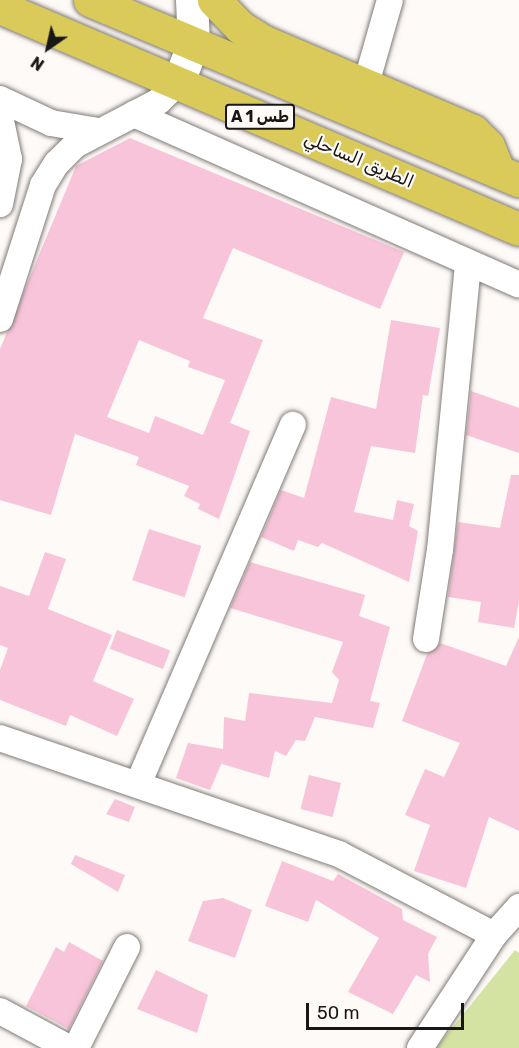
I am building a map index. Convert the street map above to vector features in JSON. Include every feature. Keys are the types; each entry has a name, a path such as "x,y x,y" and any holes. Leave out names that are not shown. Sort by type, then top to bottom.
{"highway":[{"name":"A 1 طس","path":"90,0 508,176"},
{"path":"214,0 240,27 262,40 473,131 488,146 508,176"},
{"name":"الطريق الساحلي","path":"0,7 519,229"}],"street":[{"path":"0,320 43,185 75,145 159,101 179,82 194,43 192,0"},
{"path":"366,84 390,0"},
{"path":"0,99 51,123 98,131"},
{"path":"134,114 519,285"},
{"path":"0,116 9,159 0,204"},
{"path":"426,639 440,550 468,264"},
{"path":"140,782 292,425"},
{"path":"0,738 140,782 339,854 494,935"},
{"path":"420,1048 494,935 519,906"},
{"path":"76,1048 127,947"},
{"path":"0,1011 69,1048"}],"green space":[{"path":"515,950 519,953 519,1048 436,1048"}],"building":[{"path":"130,138 404,252 380,309 233,248 203,318 263,340 230,423 250,431 219,519 198,509 200,504 184,496 189,486 136,465 139,457 75,434 51,515 0,500 0,349 76,166","holes":["139,340 190,361 188,367 225,380 203,435 155,416 149,433 107,417"]},
{"path":"391,320 440,328 428,396 423,395 415,453 371,446 354,512 393,520 397,500 414,504 409,526 418,531 409,582 322,543 318,547 298,540 294,551 261,537 281,490 304,498 331,397 376,409"},
{"path":"471,391 519,408 519,453 466,435"},
{"path":"511,475 519,475 519,602 514,628 478,622 481,602 448,597 458,522 500,528"},
{"path":"149,529 201,546 185,597 132,580"},
{"path":"45,552 66,559 48,609 112,635 93,681 134,699 117,736 70,715 66,726 0,700 0,670 8,648 0,645 0,586 29,596"},
{"path":"250,562 365,595 359,616 390,627 370,701 380,703 373,728 315,717 305,741 296,740 286,756 275,751 269,778 222,764 223,760 210,790 176,778 188,743 223,749 224,717 245,721 249,693 332,703 339,680 332,672 343,642 230,608"},
{"path":"117,630 170,650 163,669 110,649"},
{"path":"519,637 519,831 489,817 466,888 414,871 430,825 405,815 425,769 444,777 460,743 402,721 427,654 440,643 506,666"},
{"path":"309,775 341,783 333,817 301,809"},
{"path":"115,799 135,807 129,822 106,814"},
{"path":"75,855 125,875 118,892 71,864"},
{"path":"282,861 333,881 338,874 402,909 403,920 437,937 428,954 430,982 416,975 393,1014 348,992 379,938 316,900 308,922 265,906"},
{"path":"223,898 252,910 235,958 188,941 203,901"},
{"path":"69,942 103,961 69,1029 26,1006 56,947 64,952"},
{"path":"156,970 208,995 197,1033 137,1009"}]}
